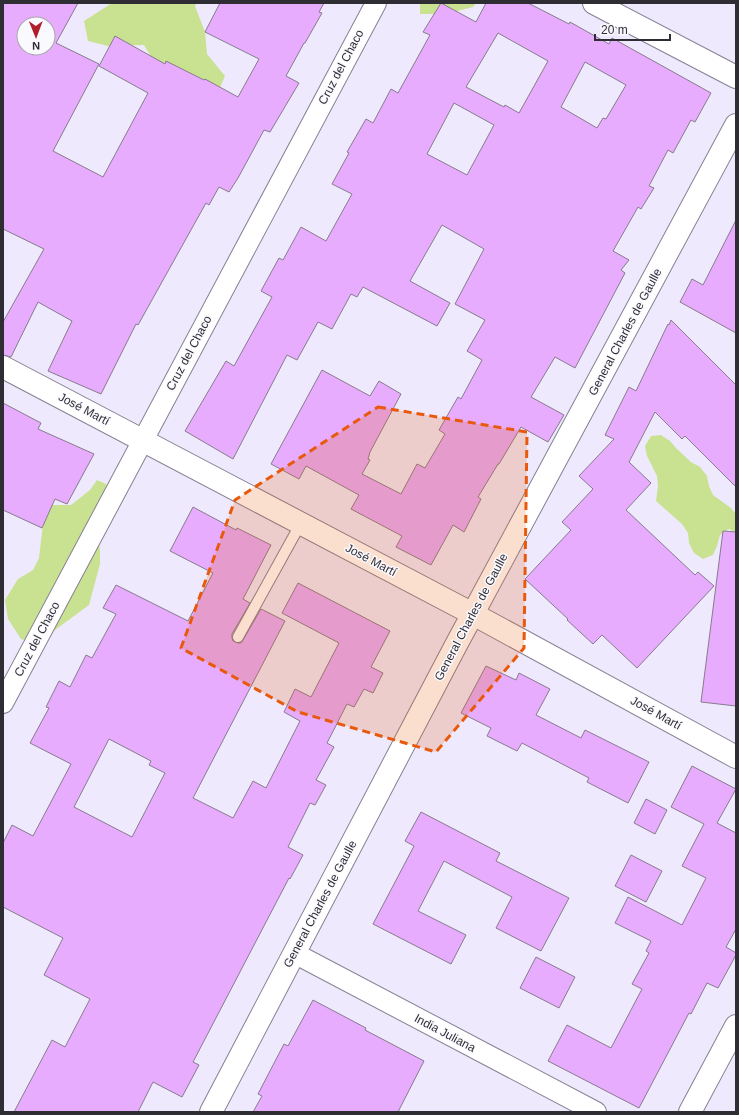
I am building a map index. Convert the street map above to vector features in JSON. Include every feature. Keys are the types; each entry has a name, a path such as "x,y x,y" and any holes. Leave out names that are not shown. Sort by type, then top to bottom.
{"street":[{"name":"Cruz del Chaco","path":"3,703 376,3"},
{"path":"594,3 736,77"},
{"name":"General Charles de Gaulle","path":"211,1112 473,614 736,125"},
{"name":"José Martí","path":"3,367 473,614 736,757"},
{"name":"India Juliana","path":"294,953 596,1112"},
{"path":"690,1112 736,1026"}],"lane":[{"path":"238,637 301,523"}],"highlighted area":[{"path":"378,407 527,432 524,648 436,752 298,712 181,648 235,500"}],"green space":[{"path":"112,3 197,3 195,6 205,32 207,54 225,76 218,92 164,78 144,45 108,46 88,41 84,21"},
{"path":"420,3 476,3 473,7 446,14 420,14"},
{"path":"661,435 670,441 691,462 700,467 707,476 713,495 731,508 736,514 736,533 729,529 720,535 713,555 703,559 694,553 689,543 688,533 682,524 656,501 658,486 657,476 647,456 645,446 651,436"},
{"path":"97,480 106,484 107,490 95,522 100,551 100,564 89,605 36,644 21,639 8,619 5,600 18,579 33,570 39,558 45,507 51,505 71,505 90,490"}],"building":[{"path":"3,3 78,3 56,43 99,64 53,151 103,177 148,93 99,66 115,36 165,64 166,61 204,80 205,79 238,97 259,59 205,32 220,3 324,3 319,12 322,13 286,76 299,83 270,132 264,130 229,192 219,187 209,205 206,203 138,325 136,324 101,394 48,371 72,321 38,302 11,357 3,355 3,322 44,249 3,229"},
{"path":"441,3 476,22 486,3 528,3 569,24 570,22 609,44 612,38 711,93 695,122 691,120 673,153 668,150 649,186 654,188 641,209 638,207 613,251 629,260 621,270 625,273 575,368 555,357 531,397 564,415 548,442 521,427 478,497 481,499 464,532 453,525 431,565 396,547 402,536 351,509 359,495 306,466 299,479 271,464 322,370 370,396 379,381 401,394 370,452 368,459 370,460 362,474 401,494 417,464 425,468 445,434 439,430 458,397 461,399 482,360 467,351 485,320 455,304 484,249 442,225 410,281 450,303 437,326 363,287 357,297 351,294 332,329 318,322 297,360 287,355 233,459 185,431 226,361 234,366 272,297 261,291 279,258 283,260 301,227 326,241 352,194 332,184 349,153 347,152 366,119 373,123 391,89 398,93 430,35 423,32","holes":["498,33 548,61 519,113 505,105 504,107 466,87","585,62 626,85 606,119 603,118 597,128 561,107","454,103 494,125 467,175 427,154"]},
{"path":"736,220 736,333 680,302 692,279 703,285"},
{"path":"671,320 736,385 736,487 685,436 682,439 655,412 629,462 651,483 626,510 695,575 698,572 714,586 637,668 602,635 593,644 525,579 571,530 562,522 593,489 579,476 614,439 605,435 629,387 636,391"},
{"path":"3,403 41,423 38,429 94,454 67,504 55,499 42,528 3,510"},
{"path":"193,507 236,530 237,528 271,545 243,599 250,603 232,634 233,641 241,643 261,609 285,621 193,798 233,818 253,781 266,788 300,721 284,712 295,689 311,697 339,643 282,613 298,583 390,631 371,667 383,673 373,693 364,689 354,707 347,704 327,743 334,747 316,780 326,785 315,805 310,803 288,847 303,855 290,879 289,878 193,1062 199,1065 182,1097 153,1082 138,1112 14,1112 52,1040 65,1047 90,999 44,975 63,938 3,907 3,843 12,825 33,836 71,764 30,743 49,708 46,707 59,681 70,687 86,655 92,658 116,614 103,608 116,585 188,621 213,573 170,551","holes":["109,739 151,761 149,765 165,773 132,837 74,807"]},
{"path":"723,531 736,532 736,706 701,702"},
{"path":"486,666 516,680 519,673 550,689 536,715 581,738 585,730 649,762 628,803 587,782 589,778 522,743 517,751 487,736 491,728 461,713"},
{"path":"692,766 736,789 717,823 736,833 736,929 726,947 736,953 736,955 718,988 707,983 691,1014 689,1013 639,1108 548,1061 567,1025 611,1048 642,989 632,984 649,953 646,951 651,941 615,923 628,897 682,925 706,878 682,866 704,824 671,807"},
{"path":"646,799 667,810 655,834 634,823"},
{"path":"421,812 500,853 496,861 569,898 541,951 496,928 512,897 444,861 418,911 466,935 451,964 373,924 414,846 405,841"},
{"path":"631,855 662,871 646,902 615,886"},
{"path":"536,957 575,977 559,1008 520,988"},
{"path":"313,1000 366,1028 365,1030 424,1061 398,1112 253,1112 262,1096 258,1094 284,1044 288,1046"}]}
